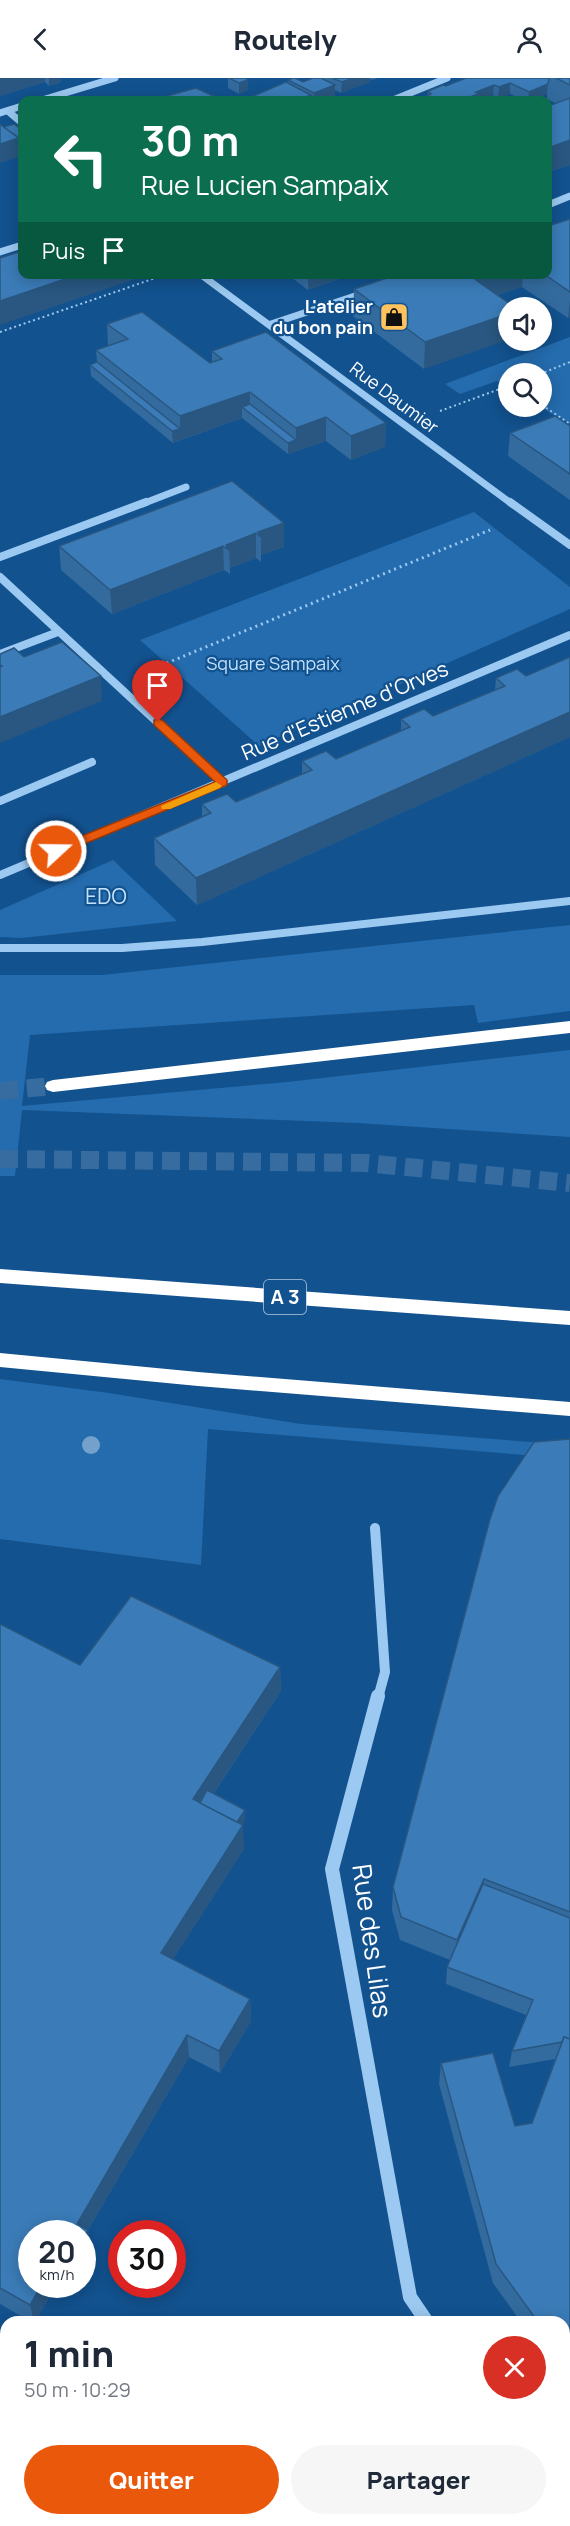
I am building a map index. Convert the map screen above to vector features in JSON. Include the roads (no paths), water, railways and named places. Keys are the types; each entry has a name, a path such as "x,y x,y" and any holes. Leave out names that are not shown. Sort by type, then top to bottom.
{"highway":[{"path":"53,1086 570,1027"},
{"name":"A 3","path":"0,1276 570,1318"},
{"path":"0,1360 198,1379 570,1409"}],"street":[{"path":"55,96 115,78"},
{"path":"403,96 447,78"},
{"path":"4,112 18,121"},
{"path":"552,204 570,196"},
{"path":"0,252 18,246"},
{"name":"Rue Daumier","path":"207,279 570,545"},
{"path":"271,324 373,290"},
{"path":"0,557 186,487"},
{"path":"0,577 223,783"},
{"path":"0,654 58,632"},
{"name":"Rue d'Estienne d'Orves","path":"0,875 570,635"},
{"path":"0,801 92,762"},
{"path":"0,948 122,948 202,942 570,900"},
{"name":"Rue des Lilas","path":"375,1528 385,1672 332,1869 410,2297 423,2316"}],"tunnel":[{"path":"0,1091 53,1086"},
{"path":"0,1159 366,1163 570,1183"}],"place":[{"name":"L'atelier du bon pain","path":"394,317"}],"park label":[{"name":"Square Sampaix","path":"273,664"},
{"name":"EDO","path":"106,897"}]}
